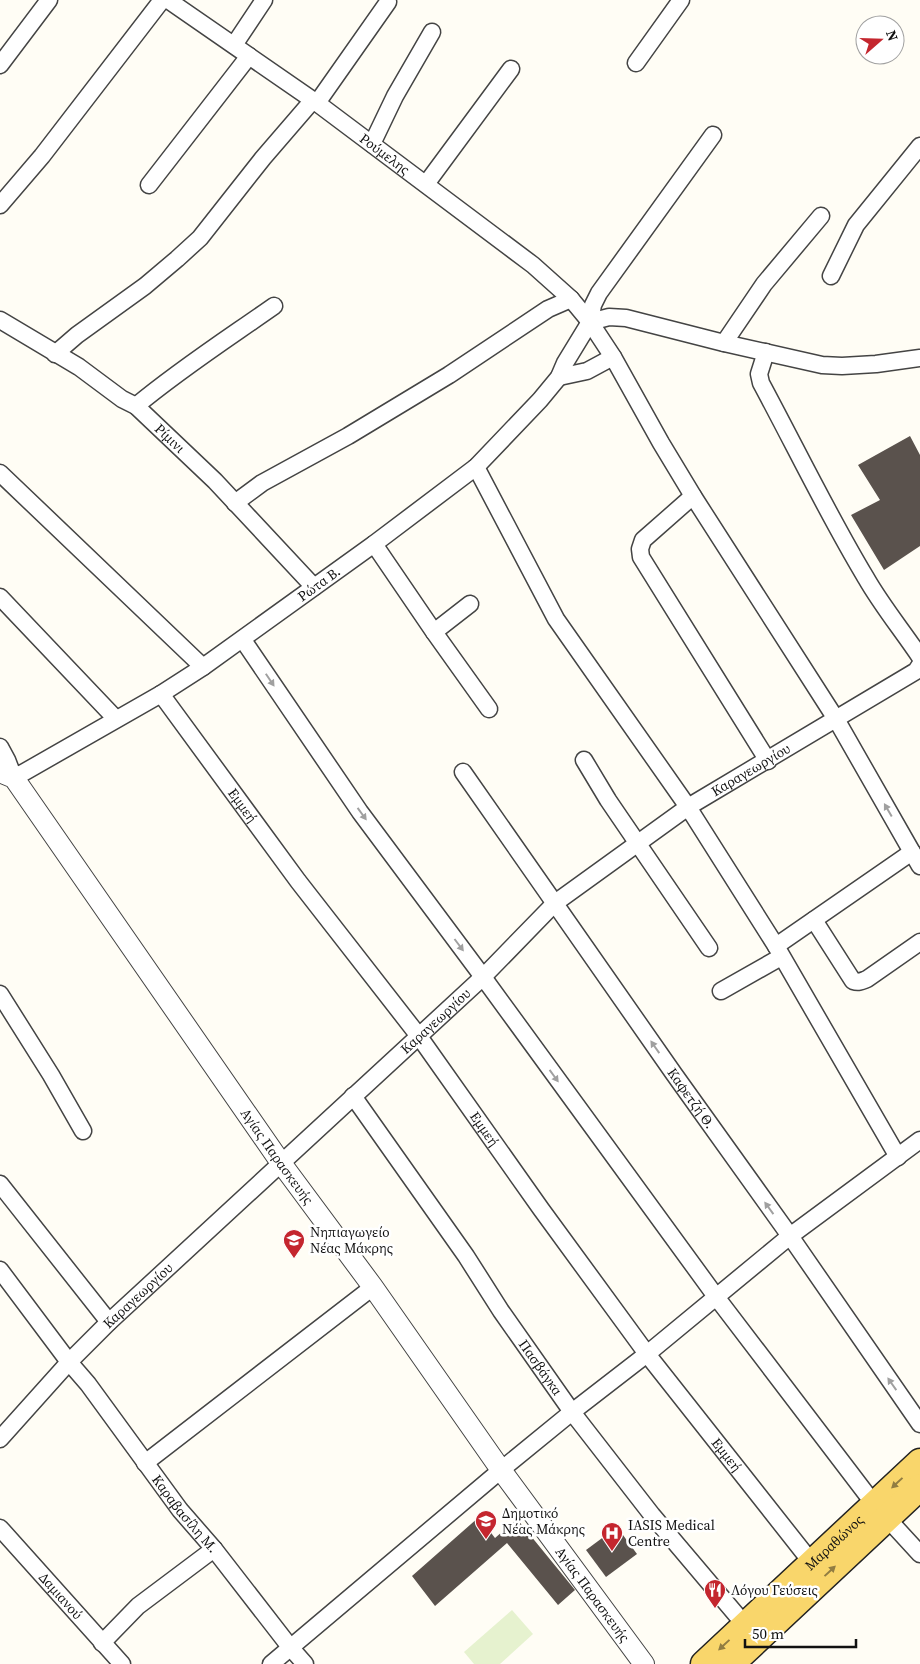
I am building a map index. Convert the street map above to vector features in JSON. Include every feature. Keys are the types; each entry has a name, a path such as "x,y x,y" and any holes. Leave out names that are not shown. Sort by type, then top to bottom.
{"main road":[{"name":"Μαραθώνος","path":"731,1664 880,1511 920,1462"},
{"name":"Μαραθώνος","path":"704,1664 812,1563 880,1511 920,1487"}],"street":[{"path":"0,65 49,0"},
{"path":"0,205 42,156 162,0"},
{"path":"234,46 264,0"},
{"path":"636,62 681,0"},
{"name":"Ρούμελης","path":"177,2 234,46 315,101 426,184 533,265 571,299 590,322 613,357 693,496 836,719 916,859"},
{"path":"55,354 145,286 200,238 263,158 315,101 388,2"},
{"path":"372,144 395,96 432,32"},
{"path":"149,186 249,56"},
{"path":"426,184 511,69"},
{"name":"Ρώτα Β.","path":"5,781 161,694 204,667 374,544 476,467 540,400 559,377 565,363 590,322 593,306 599,293 712,135"},
{"path":"831,276 856,225 920,146"},
{"path":"724,343 764,284 821,216"},
{"path":"235,503 262,483 348,436 449,375 548,309 571,299"},
{"path":"136,406 274,306"},
{"path":"590,322 609,317 626,318 822,365 876,364 920,358"},
{"name":"Ρίμινι","path":"0,320 79,367 122,399 136,406 208,475 314,587"},
{"path":"766,352 761,366 761,383 828,513 866,579 886,611 920,657"},
{"path":"559,377 587,371 613,357"},
{"path":"476,467 556,619 688,807 779,951 898,1157"},
{"path":"0,473 204,667"},
{"path":"693,496 643,540 640,549 641,558 768,761"},
{"path":"374,544 489,709"},
{"path":"0,596 116,719"},
{"path":"434,632 470,604"},
{"path":"243,640 360,812 717,1298 880,1511 920,1554"},
{"name":"Καραγεωργίου","path":"0,1439 69,1362 109,1322 483,977 555,904 688,807 916,671 920,665"},
{"name":"Εμμεή","path":"161,694 298,881 418,1035 541,1209 648,1354 812,1563"},
{"path":"0,747 8,760 5,781"},
{"path":"584,760 608,800 709,948"},
{"name":"Καφετζή Θ.","path":"463,772 920,1424"},
{"name":"Αγίας Παρασκευής","path":"5,781 281,1163 373,1286 501,1470 644,1664"},
{"path":"721,991 779,951 814,920 916,859"},
{"path":"814,920 853,981 856,982 867,978 920,942"},
{"path":"0,994 51,1075 83,1132"},
{"name":"Πασβάγκα","path":"353,1096 466,1256 496,1303 572,1412 652,1515 746,1625"},
{"path":"271,1664 572,1412 648,1354 790,1236 920,1140"},
{"path":"0,1184 109,1322"},
{"name":"Καραβασίλη Μ.","path":"0,1270 69,1362 88,1384 180,1510 305,1664"},
{"path":"145,1463 373,1286"},
{"name":"Δαμιανού","path":"0,1528 122,1664"},
{"path":"102,1643 138,1606 214,1550"}],"green space":[{"path":"512,1610 533,1634 500,1664 474,1664 464,1652"}],"building":[{"path":"910,436 920,455 920,546 884,570 851,515 880,500 858,465"},
{"path":"479,1517 495,1538 517,1519 575,1590 558,1605 507,1543 435,1606 412,1576"},
{"path":"617,1527 637,1554 606,1577 586,1550"}],"place":[{"name":"Νηπιαγωγείο Νέας Μάκρης","path":"294,1259"},
{"name":"Δημοτικό Νέας Μάκρης","path":"486,1540"},
{"name":"IASIS Medical Centre","path":"612,1552"},
{"name":"Λόγου Γεύσεις","path":"715,1609"}]}
